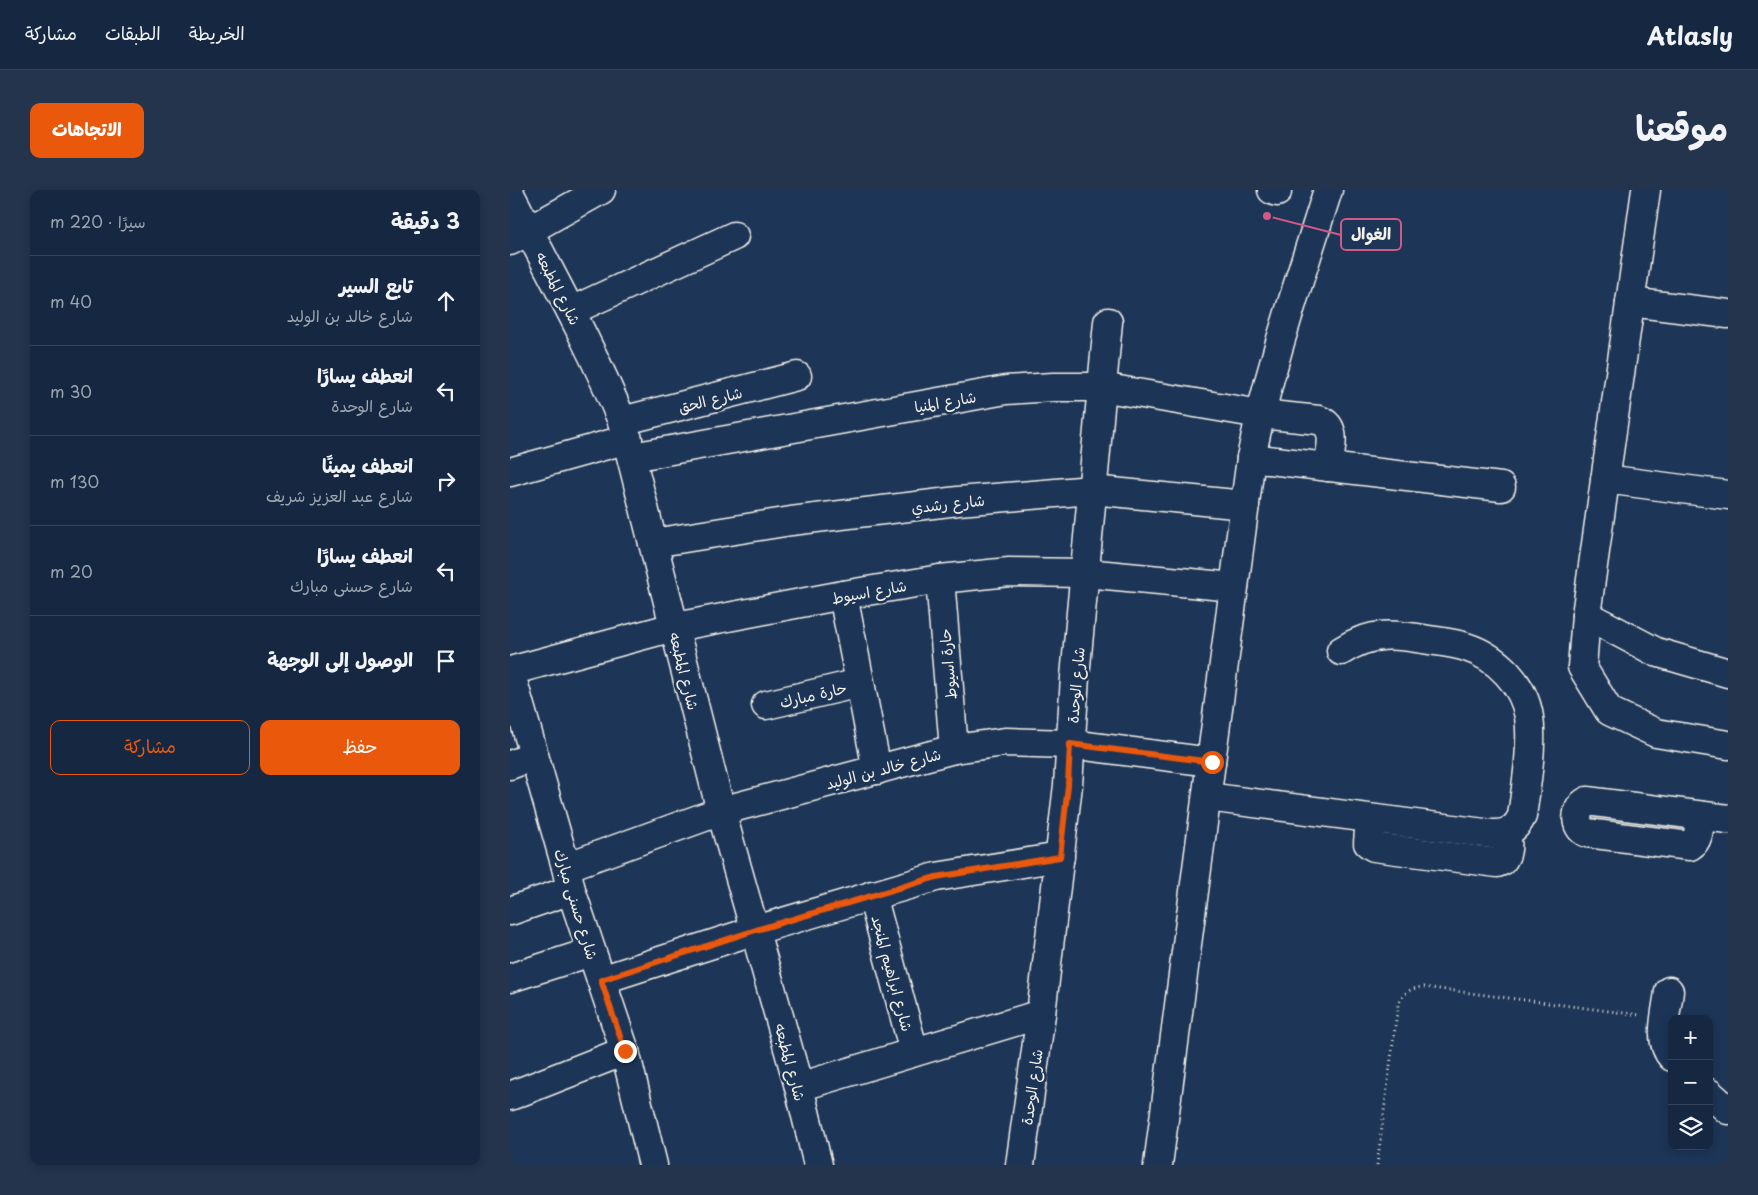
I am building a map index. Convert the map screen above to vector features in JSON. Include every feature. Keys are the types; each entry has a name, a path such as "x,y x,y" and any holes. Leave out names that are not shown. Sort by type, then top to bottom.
{"street":[{"path":"520,236 601,190"},
{"path":"1158,1165 1251,458 1271,370 1328,190"},
{"path":"1646,190 1586,615 1582,667 1609,711 1656,733 1728,745"},
{"name":"شارع المطبعه","path":"510,194 520,236 571,310 610,390 627,439 721,811 756,930 818,1165"},
{"path":"571,310 734,236"},
{"path":"1630,302 1728,314"},
{"name":"شارع الوحدة","path":"1020,1165 1041,1014 1068,785 1070,744 1108,322"},
{"name":"شارع الحق","path":"627,439 797,376"},
{"name":"شارع المنيا","path":"627,439 1006,390 1101,387 1260,414 1319,420 1326,423 1332,435 1328,467"},
{"path":"510,472 627,439"},
{"path":"1251,458 1502,487"},
{"path":"1605,479 1728,495"},
{"name":"شارع رشدي","path":"653,543 850,514 1092,490 1245,505"},
{"name":"شارع اسيوط","path":"510,671 674,627 940,579 1009,572 1085,573 1234,587"},
{"name":"حارة اسيوط","path":"940,579 954,749"},
{"path":"843,595 877,770"},
{"path":"1586,615 1656,652 1728,673"},
{"path":"1207,797 1492,834 1505,833 1512,830 1522,816 1530,741 1529,716 1521,693 1507,672 1488,656 1465,647 1399,635 1368,637 1354,642 1341,650"},
{"name":"شارع حسنى مبارك","path":"510,671 522,761 568,879 625,1051 653,1165"},
{"name":"حارة مبارك","path":"766,705 860,683"},
{"name":"شارع خالد بن الوليد","path":"510,911 568,879 721,811 954,749 1005,742 1070,744 1212,762"},
{"path":"1700,816 1728,819"},
{"path":"601,980 756,930 936,877 1060,857"},
{"name":"شارع ابراهيم المنجد","path":"872,895 914,1052"},
{"path":"510,978 591,952"},
{"path":"1668,1050 1665,1044 1664,1033 1669,991"},
{"path":"798,1087 1041,1014"},
{"path":"510,1096 625,1051"},
{"path":"1713,1097 1728,1110"}],"path":[{"path":"1377,1165 1398,1005 1402,994 1412,988 1424,987 1666,1019"}],"place":[{"name":"الغوال","path":"1267,216"}],"route":[{"path":"625,1051 601,980 756,930 936,877 1060,857 1068,785 1070,744 1212,762"}]}
